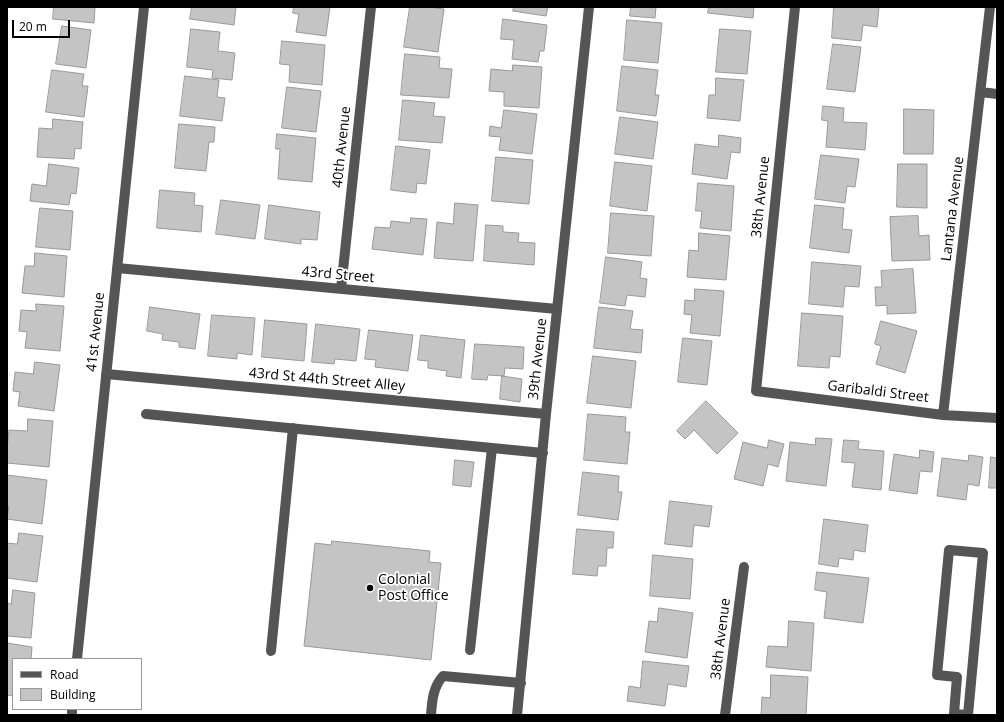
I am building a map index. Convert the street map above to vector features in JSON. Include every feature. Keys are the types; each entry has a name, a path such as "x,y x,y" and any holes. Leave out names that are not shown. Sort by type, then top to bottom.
{"street":[{"name":"41st Avenue","path":"77,658 144,7"},
{"name":"40th Avenue","path":"341,289 371,7"},
{"name":"39th Avenue","path":"517,715 546,414 589,7"},
{"name":"38th Avenue","path":"756,391 795,7"},
{"name":"Lantana Avenue","path":"943,415 990,7"},
{"path":"981,92 997,94"},
{"name":"43rd Street","path":"117,268 557,310"},
{"name":"43rd St 44th Street Alley","path":"106,374 546,414"},
{"name":"Garibaldi Street","path":"756,391 943,415 997,418"},
{"path":"146,414 543,454"},
{"path":"271,651 293,428"},
{"path":"470,650 492,448"},
{"path":"949,550 983,553 968,715 954,714 957,677 937,675 949,550"},
{"name":"38th Avenue","path":"725,715 744,567"},
{"path":"431,715 432,700 437,683 443,676 521,683"}],"building":[{"path":"54,7 95,7 94,23 53,19"},
{"path":"192,7 236,7 234,25 190,19"},
{"path":"294,7 330,7 326,36 296,32 299,14 293,13"},
{"path":"410,7 444,9 438,52 404,47"},
{"path":"514,7 548,7 546,16 513,11"},
{"path":"631,7 656,7 655,18 630,16"},
{"path":"709,7 754,7 753,18 708,13"},
{"path":"834,7 879,7 877,27 863,25 861,41 832,38"},
{"path":"503,19 547,25 544,51 540,51 538,62 512,59 514,40 501,39"},
{"path":"627,20 662,23 658,63 624,60"},
{"path":"62,26 91,30 86,68 56,64"},
{"path":"191,29 220,32 218,51 235,53 232,80 212,78 213,70 187,67"},
{"path":"720,29 751,31 747,74 716,72"},
{"path":"282,41 325,45 322,85 289,82 290,65 280,64"},
{"path":"833,44 861,47 855,92 827,89"},
{"path":"405,54 440,57 439,68 452,69 449,98 401,95"},
{"path":"513,65 542,67 539,108 504,106 504,92 489,91 491,69 512,71"},
{"path":"622,66 658,70 655,95 659,95 656,116 617,111"},
{"path":"52,70 84,74 82,86 88,86 84,117 46,112"},
{"path":"185,76 219,80 217,97 225,98 222,121 180,116"},
{"path":"716,78 744,80 740,121 707,118 709,95 715,95"},
{"path":"287,87 321,91 316,132 282,128"},
{"path":"403,100 435,103 433,116 445,117 442,143 399,140"},
{"path":"823,106 844,108 843,122 867,123 865,150 826,147 828,121 822,120"},
{"path":"904,109 934,110 933,154 904,154"},
{"path":"504,110 537,114 532,154 499,150 501,137 489,136 490,126 501,128"},
{"path":"620,117 658,122 653,159 615,154"},
{"path":"53,119 83,122 81,149 75,148 74,159 37,157 39,128 52,129"},
{"path":"179,124 215,127 214,142 209,142 206,171 175,168"},
{"path":"277,134 316,138 312,182 278,179 280,149 276,149"},
{"path":"719,135 741,138 740,153 731,152 727,179 692,174 695,144 718,147"},
{"path":"396,146 430,150 426,184 417,183 416,193 391,190"},
{"path":"821,155 859,159 855,187 847,186 845,203 815,199"},
{"path":"496,157 533,160 529,204 492,201"},
{"path":"615,162 652,166 647,211 610,206"},
{"path":"49,164 79,168 76,194 71,193 69,205 30,201 32,184 46,186"},
{"path":"898,164 927,164 927,208 897,207"},
{"path":"698,183 734,186 731,231 700,228 702,211 696,211"},
{"path":"160,190 195,193 194,205 203,206 201,232 157,228"},
{"path":"221,200 260,205 255,239 216,234"},
{"path":"455,203 478,205 473,261 434,258 437,222 453,224"},
{"path":"269,205 320,212 317,240 301,239 301,244 265,239"},
{"path":"815,205 844,208 842,229 852,230 849,253 810,248"},
{"path":"40,208 73,211 70,250 36,247"},
{"path":"611,213 654,216 651,256 608,253"},
{"path":"918,216 919,236 929,235 930,260 892,261 890,217"},
{"path":"411,218 427,219 423,255 372,249 375,227 390,228 391,221 410,223"},
{"path":"486,225 503,226 503,232 519,233 518,242 535,243 534,265 484,261"},
{"path":"699,233 730,236 726,280 687,277 689,250 698,251"},
{"path":"35,253 67,256 64,297 22,293 25,266 34,266"},
{"path":"606,257 642,262 640,278 647,279 645,297 627,295 625,306 600,303"},
{"path":"812,262 861,266 859,287 845,286 843,307 809,304"},
{"path":"913,269 916,313 887,314 887,305 876,306 875,287 882,287 881,271"},
{"path":"695,289 724,291 720,336 690,333 692,315 684,314 685,300 694,301"},
{"path":"36,304 64,306 60,351 25,348 27,332 19,331 21,310 36,311"},
{"path":"150,307 200,314 195,349 179,347 179,342 162,340 163,334 147,331"},
{"path":"599,307 633,311 630,329 643,330 641,353 594,348"},
{"path":"802,313 843,316 840,357 830,356 829,368 798,366"},
{"path":"212,315 255,318 252,355 237,353 237,359 208,356"},
{"path":"265,320 307,324 304,361 262,357"},
{"path":"881,321 917,331 905,373 876,364 881,346 875,344"},
{"path":"316,324 360,329 356,361 335,359 334,364 312,362"},
{"path":"369,330 413,335 408,371 375,367 376,360 365,359"},
{"path":"421,335 465,340 461,378 446,376 447,371 428,368 428,361 418,360"},
{"path":"683,338 712,341 707,385 678,382"},
{"path":"475,344 524,347 523,369 505,368 504,376 488,375 487,380 472,379"},
{"path":"593,356 636,361 631,408 587,403"},
{"path":"35,362 60,365 54,411 18,406 20,392 13,391 15,372 33,374"},
{"path":"502,376 522,379 520,402 500,399"},
{"path":"706,401 738,433 717,454 694,430 685,439 677,431"},
{"path":"588,414 626,417 625,432 630,432 627,464 584,460"},
{"path":"28,419 53,421 49,467 7,463 9,430 27,431"},
{"path":"816,438 832,439 826,486 786,481 790,442 815,445"},
{"path":"769,440 784,444 778,467 768,464 763,486 734,479 743,442 767,448"},
{"path":"844,440 859,441 858,449 884,451 881,490 852,487 855,463 842,462"},
{"path":"920,450 934,452 932,472 920,471 917,494 889,490 894,454 919,458"},
{"path":"969,455 983,457 979,486 968,484 966,500 937,496 942,458 968,461"},
{"path":"991,457 997,458 997,488 989,488"},
{"path":"455,460 474,462 471,487 453,485"},
{"path":"583,472 619,476 618,492 622,492 618,520 578,515"},
{"path":"7,475 47,480 42,524 7,519 9,506 7,506"},
{"path":"670,501 712,506 709,527 694,525 692,547 665,544"},
{"path":"824,519 868,525 865,552 854,550 853,560 839,558 838,567 819,564"},
{"path":"577,529 614,532 613,548 607,548 606,566 598,566 597,576 573,574"},
{"path":"19,533 43,536 37,582 7,578 7,543 17,544"},
{"path":"332,541 430,551 429,562 441,563 431,660 304,646 315,543 331,545"},
{"path":"653,555 693,559 690,599 650,596"},
{"path":"817,572 869,578 863,623 824,618 827,592 815,590"},
{"path":"13,590 35,593 31,638 7,636 7,603 11,604"},
{"path":"659,608 693,613 687,658 645,652 649,621 657,622"},
{"path":"789,621 814,623 811,671 766,667 768,646 787,647"},
{"path":"7,643 32,647 31,658 12,658 12,696 7,695"},
{"path":"643,661 689,666 686,687 668,684 665,706 627,701 629,686 640,688"},
{"path":"771,675 808,677 806,715 761,715 762,697 770,698"}],"place":[{"name":"Colonial Post Office","path":"370,588"}]}
